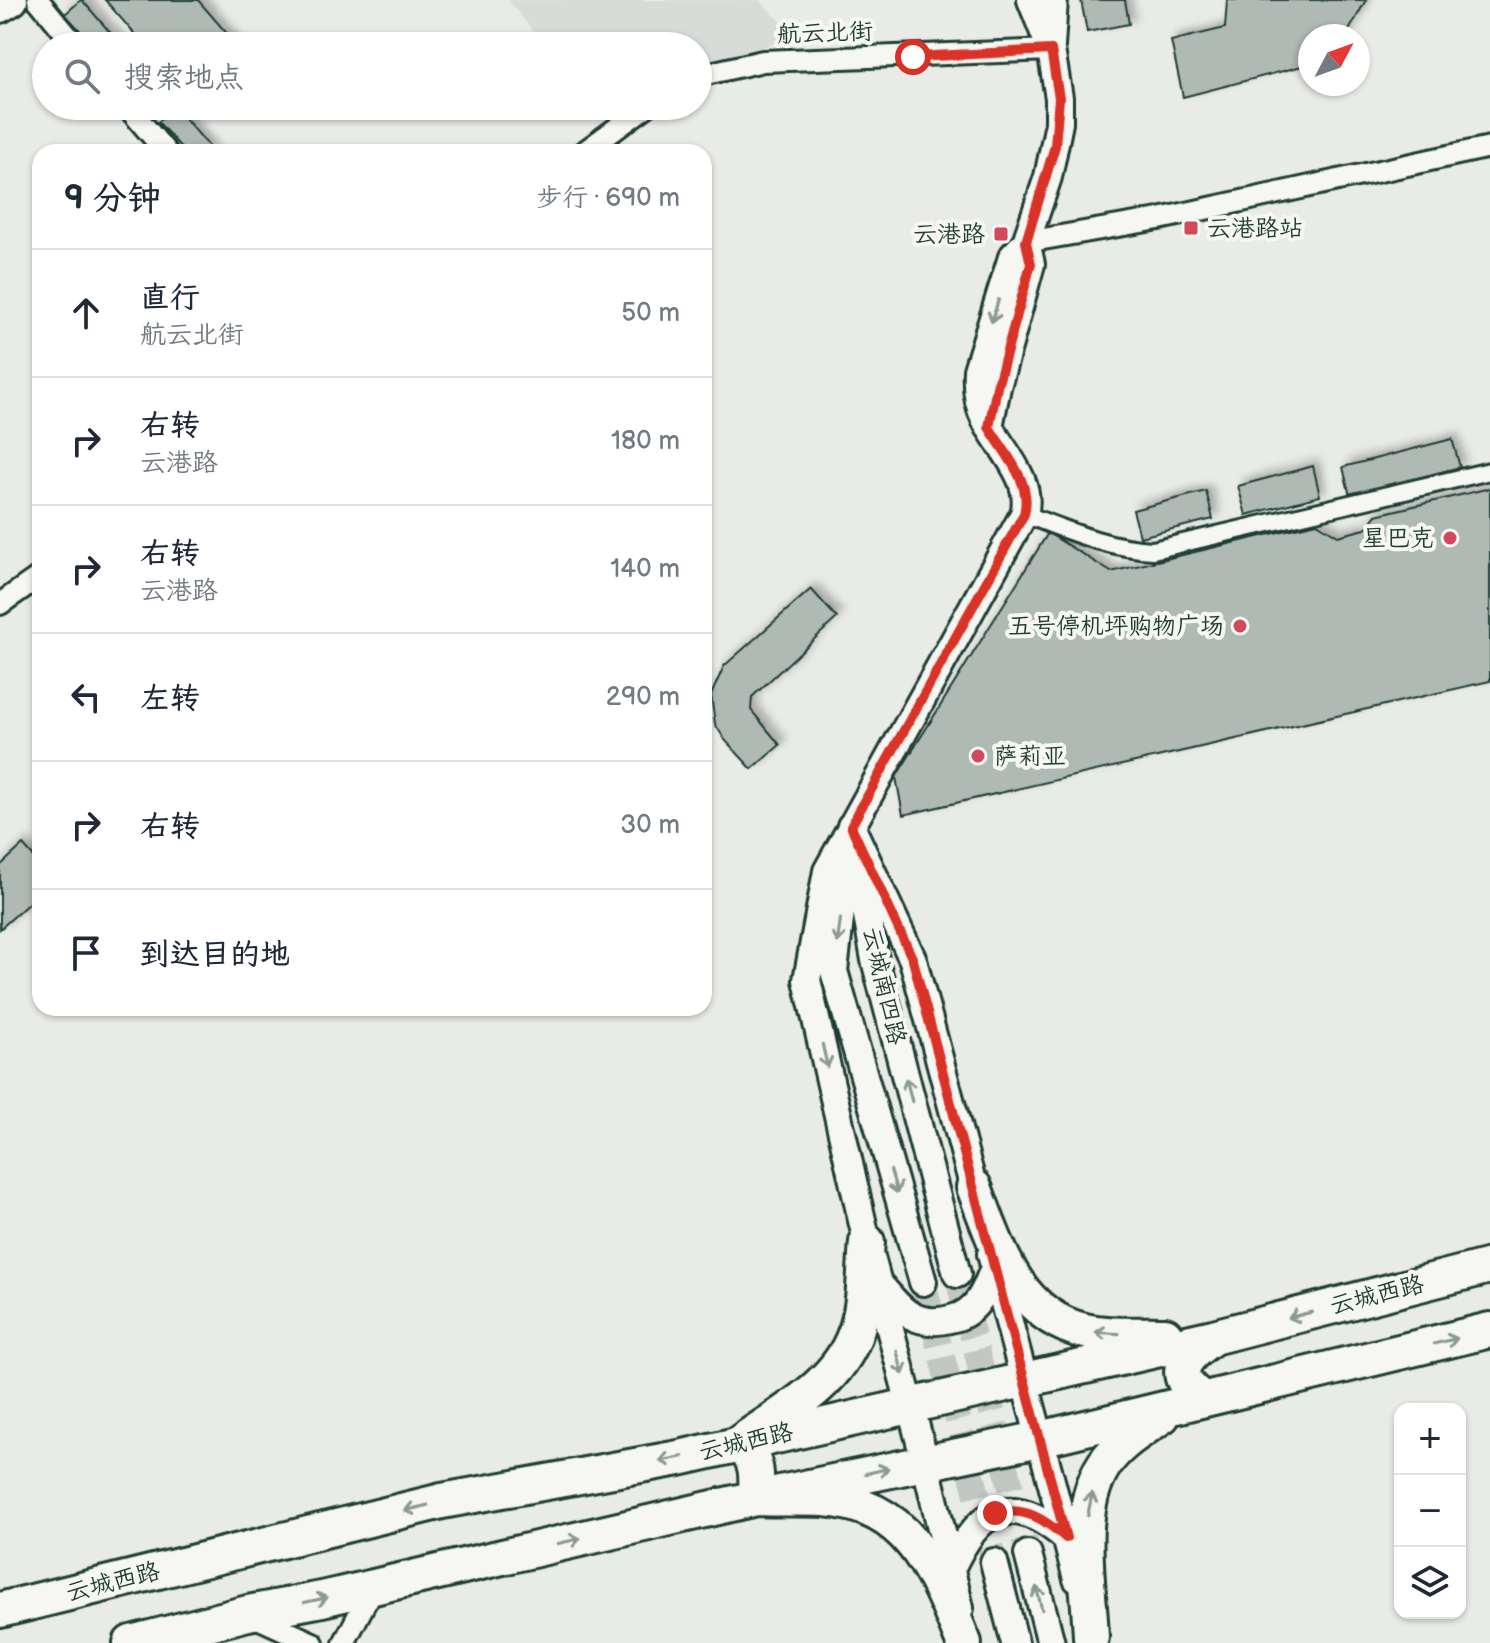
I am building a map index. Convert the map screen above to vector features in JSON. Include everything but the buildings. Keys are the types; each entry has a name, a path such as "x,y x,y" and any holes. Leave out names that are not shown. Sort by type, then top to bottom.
{"main road":[{"path":"0,7 12,0"},
{"path":"974,1187 1009,1273 1049,1317 1088,1332 1213,1337"},
{"path":"756,1498 754,1458 741,1442 813,1390 847,1353 860,1313 867,1242"},
{"name":"云城西路","path":"0,1610 442,1501 679,1458 1213,1337 1488,1266"},
{"path":"131,1643 248,1613 756,1498 1040,1439 1489,1331"},
{"path":"1203,1399 1184,1383 1181,1371 1187,1358 1213,1337"},
{"path":"1092,1640 1086,1529 1088,1504 1101,1470 1118,1448 1135,1434 1165,1414 1203,1399"},
{"path":"756,1498 827,1499 868,1509 888,1520 904,1532 930,1565 966,1643"}],"street":[{"path":"38,0 64,32"},
{"path":"966,1643 925,1461 867,1242 807,980 827,871 1024,514 1027,496 1023,484 989,427 1031,264 1026,242 1048,177 1059,123 1059,98 1051,50 1031,0"},
{"path":"1051,50 1054,0"},
{"name":"航云北街","path":"712,73 763,61 1051,50"},
{"path":"139,120 159,144"},
{"path":"595,144 628,120"},
{"path":"1026,242 1159,219 1490,147"},
{"path":"1024,514 1124,549 1153,550 1490,471"},
{"path":"0,604 32,582"},
{"path":"851,826 913,960 1092,1640"},
{"name":"云城南四路","path":"851,826 875,960 957,1274"},
{"name":"云城南四路","path":"851,826 834,971 923,1282"},
{"path":"877,1282 894,1302 916,1319 946,1321 972,1308 995,1266"},
{"path":"951,1569 974,1529 995,1513 1007,1510 1027,1512 1044,1520 1066,1538"},
{"path":"1028,1554 1051,1643"},
{"path":"994,1562 1015,1643"},
{"path":"344,1643 366,1601 382,1584"},
{"path":"248,1613 313,1643"}],"shaded area":[{"path":"508,0 759,0 795,35 712,67 712,32 534,32"}],"tunnel":[{"path":"957,1274 1028,1554"},
{"path":"923,1282 994,1562"}],"place":[{"name":"云港路站","path":"1191,228"},
{"name":"云港路","path":"1001,234"},
{"name":"星巴克","path":"1450,538"},
{"name":"五号停机坪购物广场","path":"1240,626"},
{"name":"萨莉亚","path":"978,756"}],"route":[{"path":"913,57 1051,50 1059,98 1059,123 1048,177 1026,242 1031,264 989,427 1023,484 1027,504 851,826 913,960 1066,1538 1044,1520 1027,1512 1007,1510 995,1513"}]}
